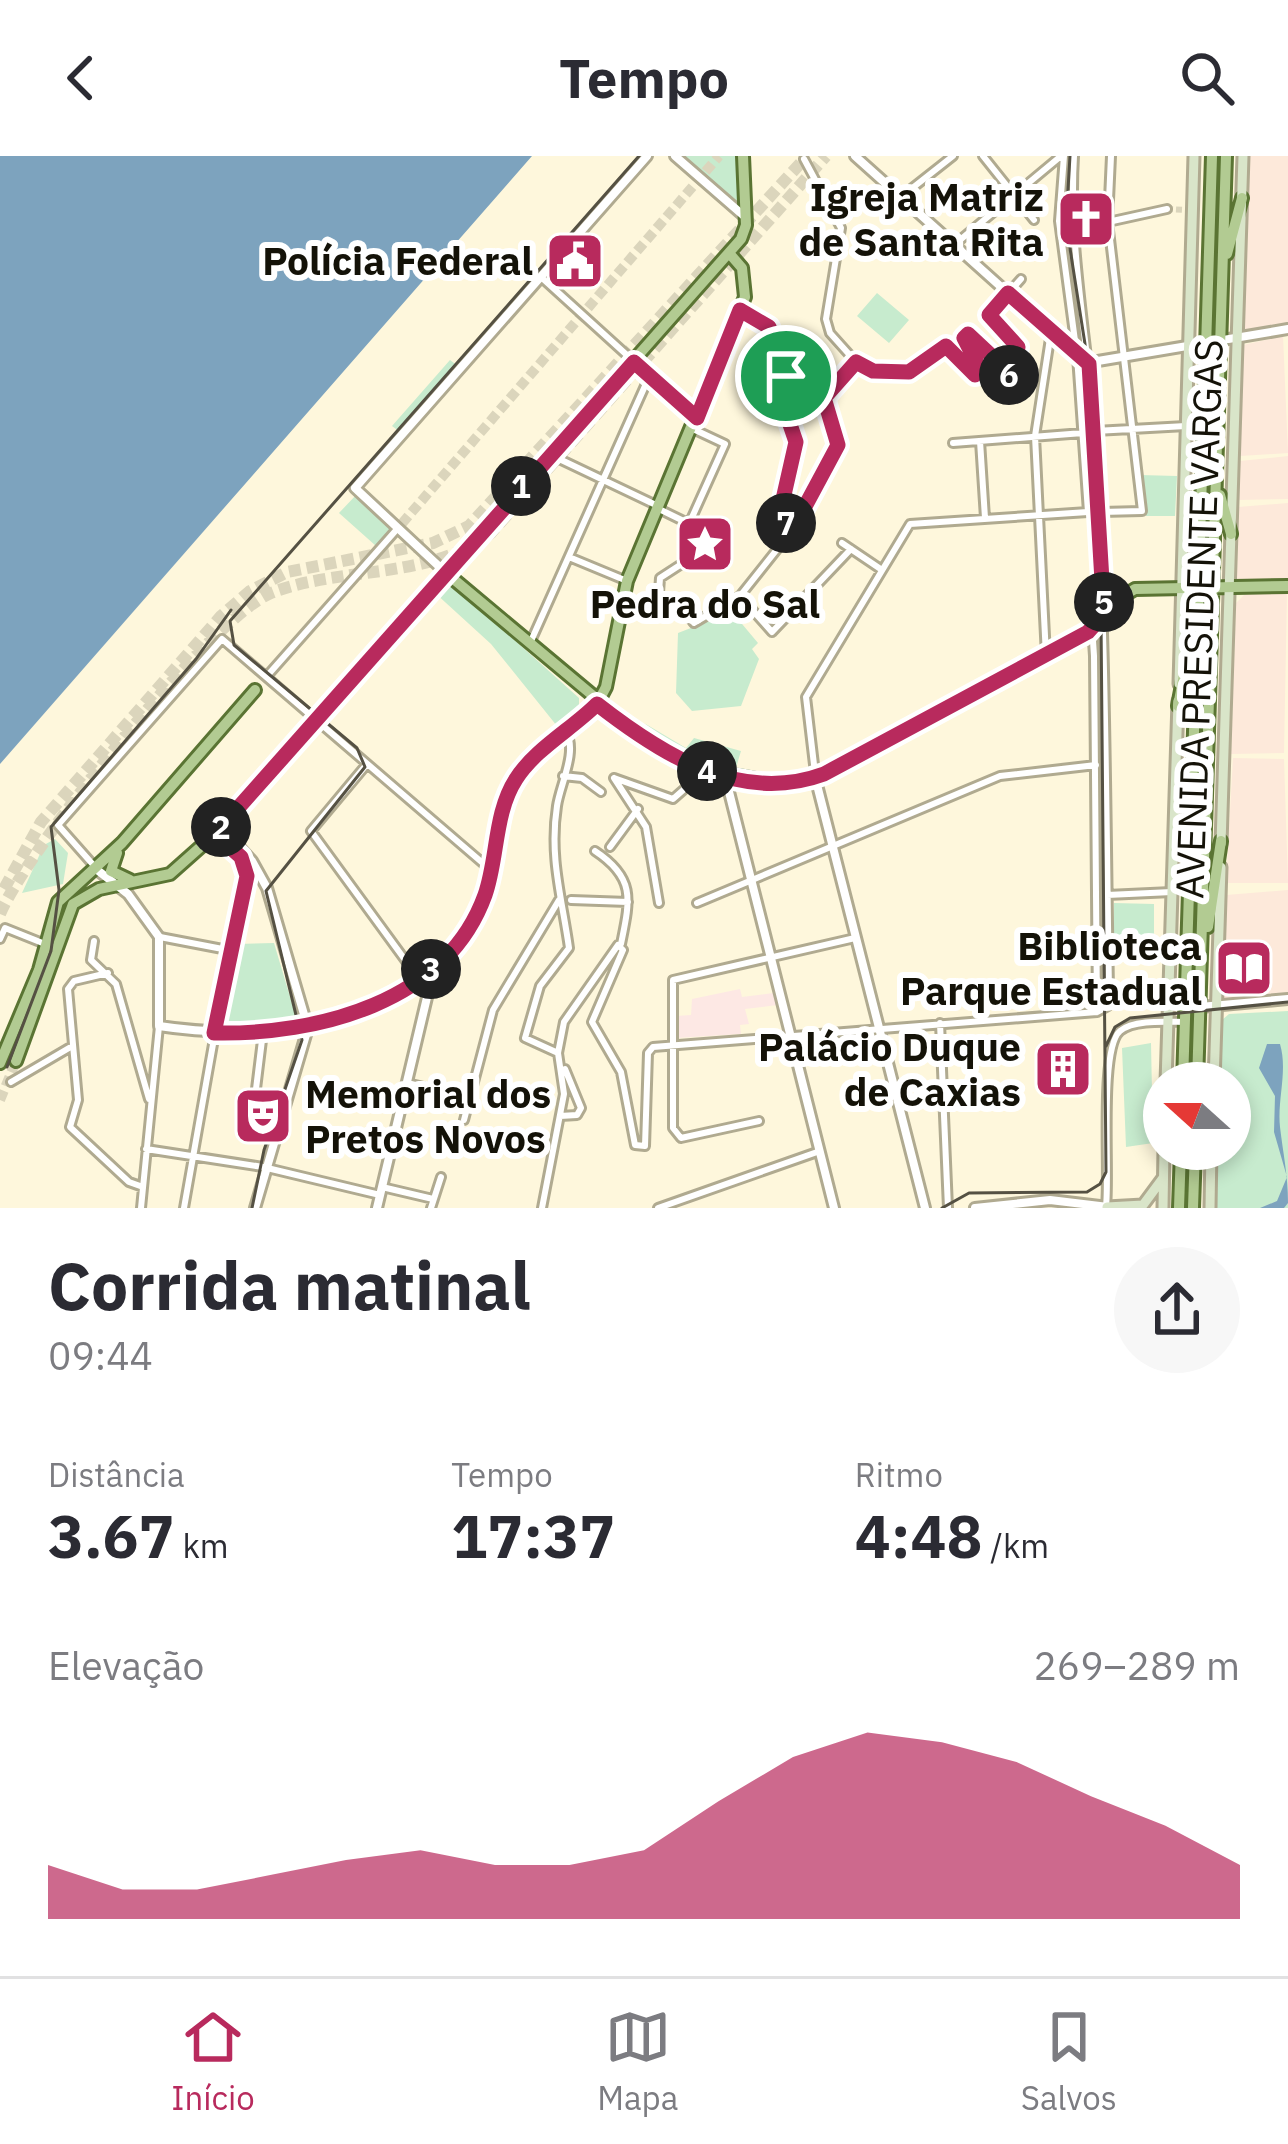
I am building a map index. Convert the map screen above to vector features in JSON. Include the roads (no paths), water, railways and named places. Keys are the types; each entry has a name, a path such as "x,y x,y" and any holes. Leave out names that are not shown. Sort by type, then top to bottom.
{"main road":[{"path":"16,1061 68,910 86,893 184,866 218,830 729,253 744,232 743,156"},
{"name":"AVENIDA PRESIDENTE VARGAS","path":"1167,1062 1189,346 1188,210 1194,156"},
{"name":"AVENIDA PRESIDENTE VARGAS","path":"1198,1062 1205,344 1212,156"},
{"name":"AVENIDA PRESIDENTE VARGAS","path":"1184,1062 1198,612 1205,588 1216,474 1226,156"},
{"name":"AVENIDA PRESIDENTE VARGAS","path":"1215,1062 1243,156"},
{"path":"1222,268 1242,198"},
{"path":"597,704 605,692 627,581 740,310 745,278 729,253"},
{"path":"1216,474 1231,534"},
{"path":"445,572 597,704 658,750 725,776 774,782 815,777 1046,656 1082,635 1135,589 1288,586"},
{"path":"1178,706 1198,612"},
{"path":"0,1063 58,902 122,843 255,690"},
{"path":"1201,953 1221,841"},
{"path":"122,843 110,869 139,881"},
{"path":"1162,1208 1163,1170"},
{"path":"1179,1208 1180,1170"},
{"path":"1193,1208 1194,1170"},
{"path":"1210,1208 1211,1170"},
{"path":"1107,1207 1143,1204 1163,1178"}],"street":[{"path":"445,572 355,488 647,156"},
{"path":"675,156 746,217"},
{"path":"855,156 1083,360 1288,329"},
{"path":"901,197 953,156"},
{"path":"983,156 1034,220"},
{"path":"954,245 1063,156"},
{"path":"925,1208 815,777 806,697 910,524 1088,512 1083,360 1074,333 1059,221 1063,156"},
{"path":"596,851 625,876 628,902 621,944 592,1022 623,1078 632,1142 645,1146 650,1049 1097,1012 1109,1002 1099,512 1095,431 1069,211 1074,156"},
{"path":"1099,512 1142,511 1108,222 1112,156"},
{"path":"803,159 840,223 826,319 830,333 856,362 873,371 909,372 946,346 975,375 979,367 964,338 968,334 1013,376 1018,347 989,315 1021,279"},
{"path":"1108,222 1167,209"},
{"path":"541,277 695,424 725,444 689,524"},
{"path":"740,310 769,327 786,372 782,401 796,442 779,517 794,527"},
{"path":"1046,656 1034,436 1051,332"},
{"path":"1063,342 1074,333"},
{"path":"680,565 660,578 658,607 679,602 693,623 740,596 794,527 838,445 823,404 856,362"},
{"path":"529,645 650,377"},
{"path":"1095,431 1186,426"},
{"path":"953,443 1083,433"},
{"path":"980,441 985,518"},
{"path":"550,454 700,529"},
{"path":"266,676 398,528"},
{"path":"842,543 882,570"},
{"path":"740,596 772,632 850,549"},
{"path":"569,556 627,581"},
{"path":"1082,635 1094,646 1097,1012"},
{"path":"141,1208 159,1026 159,938 118,886 58,828 222,639 491,871"},
{"path":"159,1026 214,1033 308,1028 386,999 419,980 467,930 491,871 514,782 597,704"},
{"path":"560,1115 577,1114 581,1108 559,1057 525,1038 540,986 568,948 553,849 572,744 566,732"},
{"path":"367,764 312,831 419,980"},
{"path":"697,903 1012,772 1096,765"},
{"path":"659,903 651,844 638,809 614,778 674,800 706,770"},
{"path":"563,776 582,778 601,792"},
{"path":"725,776 834,1208"},
{"path":"610,847 638,809"},
{"path":"218,830 264,882 308,1028 263,1167 255,1208"},
{"path":"184,1208 245,887 244,862 218,830"},
{"path":"245,887 264,882"},
{"path":"1107,895 1172,892"},
{"path":"464,1120 497,1000 560,899"},
{"path":"572,900 628,902"},
{"path":"0,939 5,928 46,944"},
{"path":"159,938 233,950"},
{"path":"759,1121 695,1139 681,1138 673,1128 675,978 855,938"},
{"path":"94,941 93,963 116,984 151,1102"},
{"path":"542,1208 560,1115 559,1057 568,1012 621,944"},
{"path":"377,1208 434,966"},
{"path":"108,973 70,984 69,1048 78,1100 73,1133 143,1187"},
{"path":"1199,1007 1288,999"},
{"path":"975,1208 1050,1200 1107,1207 1109,1062 1116,1038 1125,1028 1185,1022"},
{"path":"940,1023 948,1208"},
{"path":"256,1089 263,1032"},
{"path":"11,1082 69,1048"},
{"path":"406,1083 470,1098"},
{"path":"146,1149 263,1167 432,1204 441,1177"},
{"path":"658,1208 820,1151"}],"water":[{"path":"0,156 532,156 0,764"},
{"path":"1267,1044 1280,1044 1282,1054 1279,1117 1286,1175 1274,1132 1275,1096 1259,1068"},
{"path":"1287,1178 1284,1208 1260,1208 1277,1201"}],"tunnel":[{"path":"392,535 719,156"},
{"path":"4,889 41,822 221,616 250,591 287,572 433,543 469,526 807,156"},
{"path":"0,914 45,840 123,739 243,611 271,593 298,585 441,558 491,533 826,156"},
{"path":"1167,209 1185,210"},
{"path":"0,1100 16,1061"}],"tram line":[{"path":"252,1208 264,1150 302,1040 266,891 365,767 357,748 234,645 230,621 639,156"},
{"path":"942,1208 969,1193 1087,1192 1100,1184 1106,1172 1101,619 1085,344 1066,223 1070,156"},
{"path":"7,1067 51,951 59,890 51,827 196,659 231,610"},
{"path":"1106,1046 1115,1027 1130,1018 1288,1002"}],"place":[{"name":"Igreja Matriz de Santa Rita","path":"1086,219"},
{"name":"Polícia Federal","path":"575,261"},
{"name":"Pedra do Sal","path":"705,544"},
{"name":"Biblioteca Parque Estadual","path":"1244,968"},
{"name":"Palácio Duque de Caxias","path":"1063,1069"},
{"name":"Memorial dos Pretos Novos","path":"263,1116"}]}
